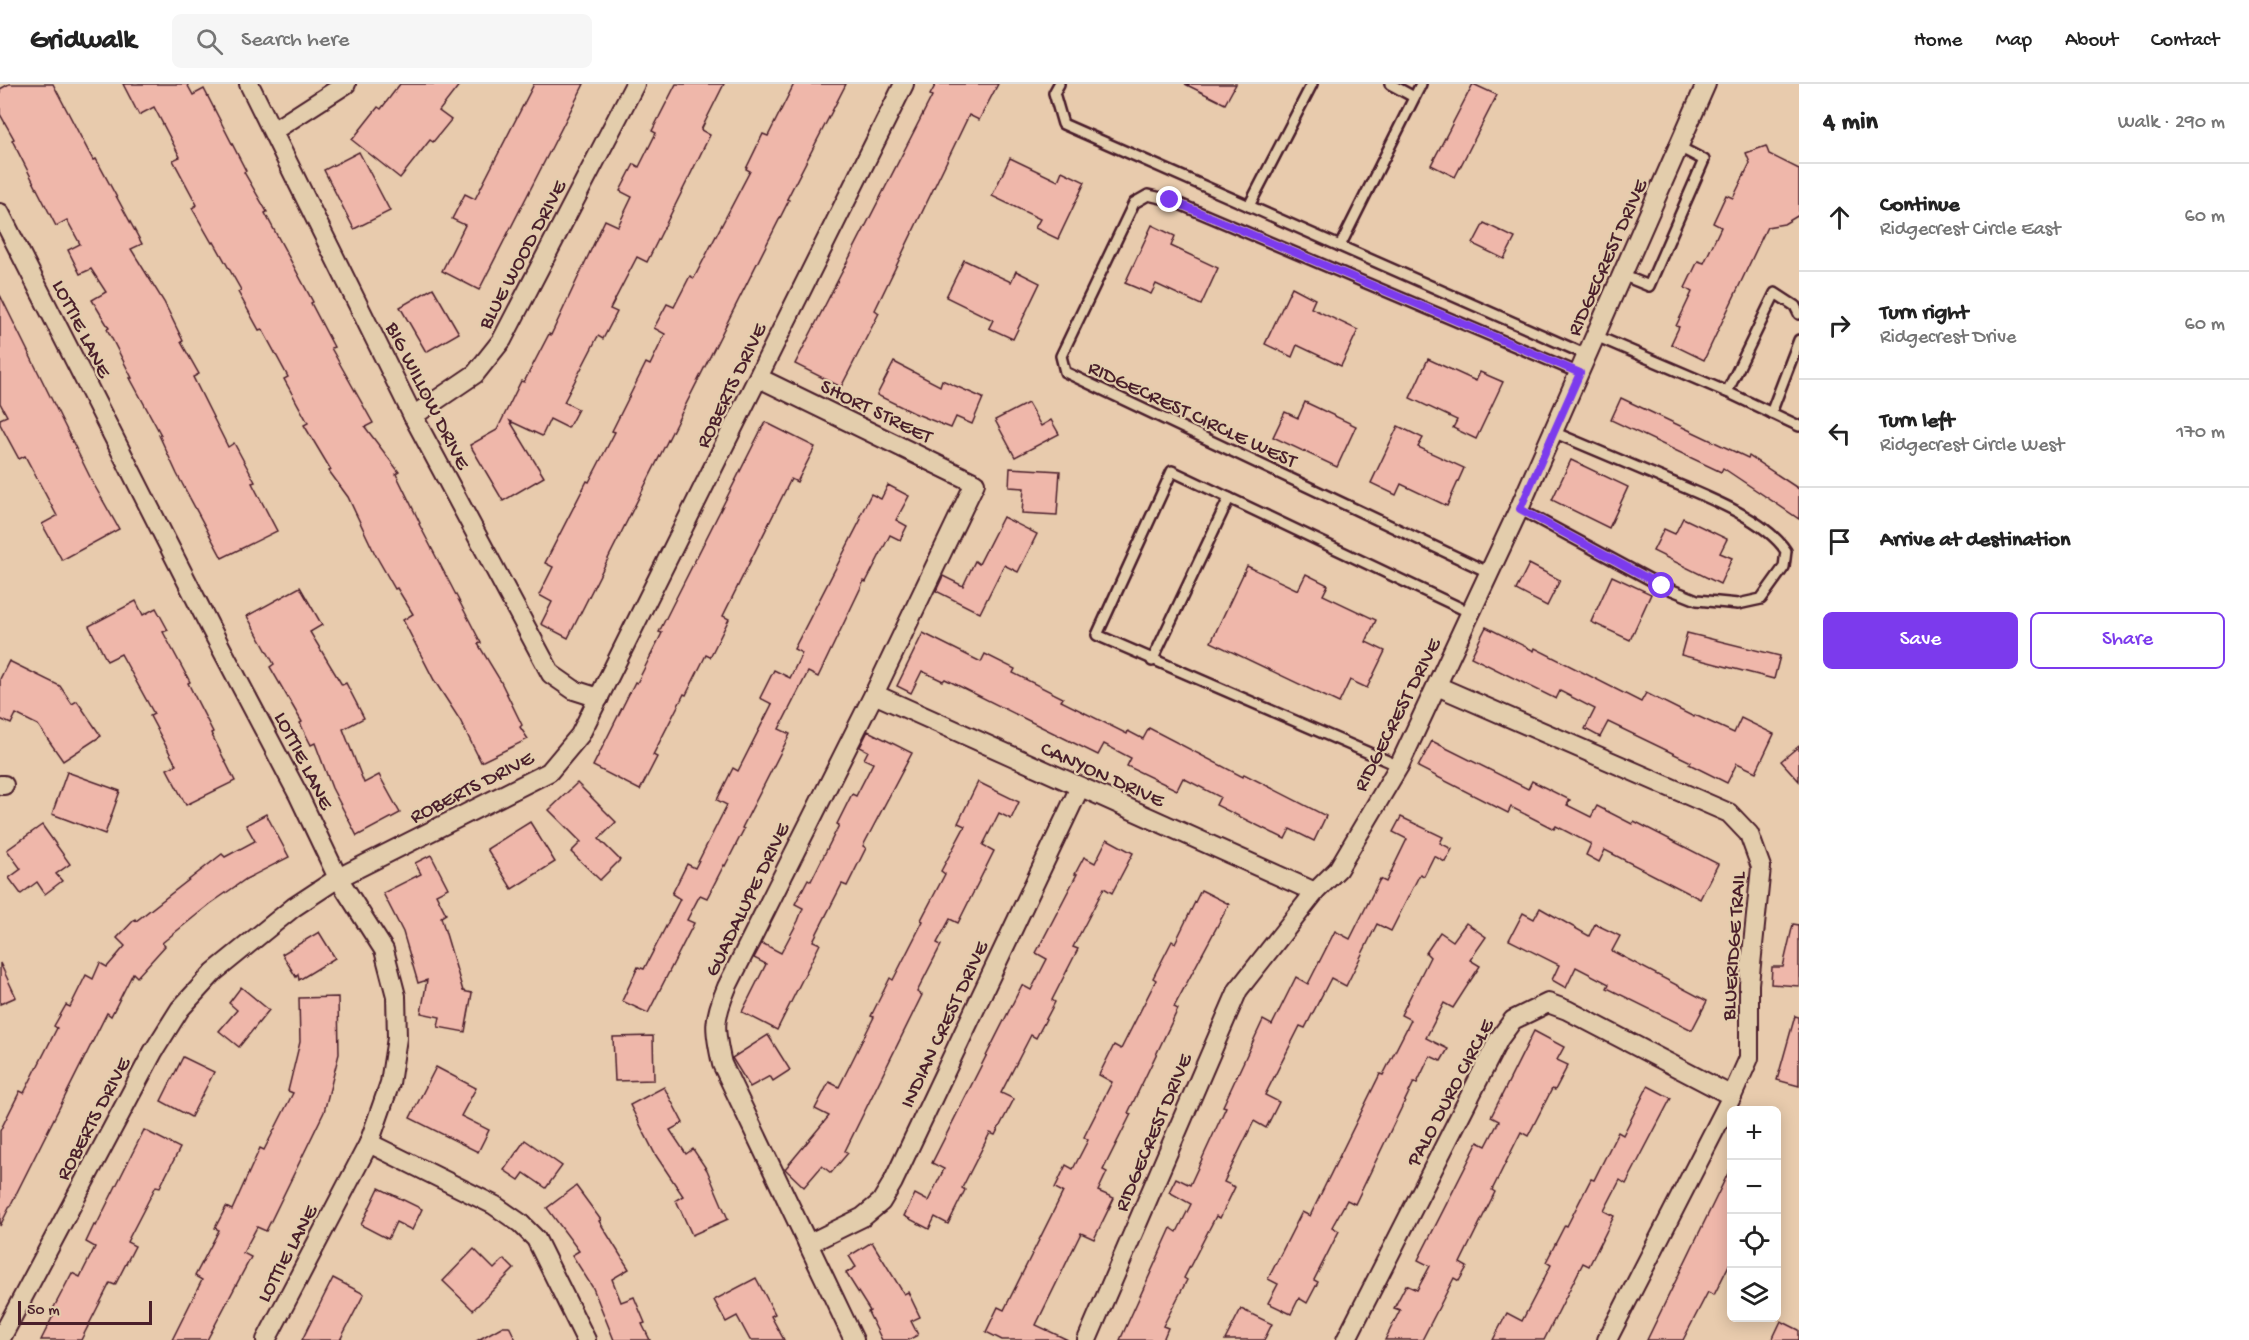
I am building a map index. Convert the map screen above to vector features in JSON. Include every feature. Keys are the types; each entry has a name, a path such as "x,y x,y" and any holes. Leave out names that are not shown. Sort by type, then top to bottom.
{"street":[{"name":"BIG WILLOW DRIVE","path":"249,84 412,416 551,674 574,690 599,698"},
{"path":"273,131 346,84"},
{"name":"BLUE WOOD DRIVE","path":"412,416 475,374 502,340 635,84"},
{"name":"ROBERTS DRIVE","path":"0,1340 153,1052 180,1009 214,972 294,907 338,878 549,772 580,735 904,84"},
{"name":"RIDGECREST DRIVE","path":"1087,1340 1238,990 1315,892 1338,869 1399,766 1488,572 1520,509 1707,84"},
{"name":"LOTTIE LANE","path":"0,213 210,627 298,794 338,878 384,950 396,996 397,1038 390,1083 369,1143 266,1340"},
{"name":"SHORT STREET","path":"759,378 975,483"},
{"name":"GUADALUPE DRIVE","path":"854,1340 722,1064 715,1034 716,1013 874,694 975,483"},
{"name":"BLUERIDGE TRAIL","path":"1437,686 1729,813 1749,834 1761,867 1749,984 1749,1058 1732,1096 1607,1340"},
{"name":"CANYON DRIVE","path":"874,694 1315,892"},
{"name":"INDIAN CREST DRIVE","path":"808,1244 863,1217 880,1202 893,1182 1080,787"},
{"name":"PALO DURO CIRCLE","path":"1346,1340 1499,1039 1513,1020 1548,1003 1567,1010 1732,1096"},
{"path":"369,1143 494,1205 520,1223 536,1239 585,1340"}],"lane":[{"path":"1059,84 1054,93 1063,124 1587,355"},
{"path":"1249,206 1312,84"},
{"path":"1390,84 1414,97"},
{"path":"1340,246 1421,84"},
{"path":"1622,275 1649,286 1704,160 1678,147"},
{"name":"RIDGECREST CIRCLE WEST","path":"1488,572 1065,372 1060,356 1134,203 1148,195 1170,200 1580,373"},
{"path":"1727,392 1775,293 1796,306 1799,314"},
{"path":"1596,336 1727,392 1799,426"},
{"path":"1771,412 1799,340"},
{"path":"1520,509 1662,586 1697,600 1738,604 1761,599 1784,567 1786,551 1778,538 1753,521 1704,496 1553,432"},
{"path":"1399,766 1152,661 1097,635 1172,471 1471,613"},
{"path":"1152,661 1228,498"}],"building":[{"path":"9,84 53,84 93,160 96,159 142,244 131,249 164,302 183,341 181,342 199,374 193,377 228,447 234,443 277,531 222,558 177,474 159,435 161,435 107,329 109,328 92,300 106,292 91,269 80,274 68,250 80,244 67,220 56,226 0,114 0,89"},
{"path":"123,84 187,84 193,95 204,89 246,171 244,172 313,302 311,303 334,347 331,348 373,423 365,427 399,472 396,474 419,524 528,739 481,762 460,720 434,680 403,620 413,614 397,588 395,589 375,554 348,497 329,471 331,470 304,425 308,423 284,379 288,377 262,329 259,330 238,292 241,290 214,242 212,243 192,208 197,205 173,160 180,157 154,107 139,115"},
{"path":"400,84 460,84 439,111 451,120 433,142 430,140 400,178 352,140 378,107 381,109"},
{"path":"534,84 584,84 479,290 442,271 465,225 452,219 465,194 475,199"},
{"path":"676,84 724,84 701,130 710,135 647,262 637,257 610,309 617,312 603,339 598,336 564,402 578,409 568,428 550,419 542,436 510,421 544,477 503,501 470,445 497,430 521,381 524,382 549,334 551,335 605,220 618,226 632,197 620,191 634,164 639,167 656,133 652,131"},
{"path":"794,84 846,84 568,638 541,624 552,602 539,595 553,567 545,563 615,432 612,431 646,363 650,365 665,334 654,328 667,304 674,307 690,276 694,278 750,171 746,169 763,134 768,136"},
{"path":"936,84 998,84 979,120 969,115 875,310 879,313 841,387 795,364 932,96 930,95"},
{"path":"1185,84 1236,84 1225,104"},
{"path":"1473,84 1497,95 1455,177 1431,165"},
{"path":"1766,146 1769,154 1799,169 1799,215 1784,224 1767,227 1704,360 1671,344 1679,327 1676,326 1692,292 1685,288 1698,261 1704,263 1721,227 1713,223 1726,195 1733,198 1750,163 1746,153"},
{"path":"359,152 390,211 354,229 324,170"},
{"path":"1010,158 1058,181 1062,171 1085,182 1058,239 1035,228 1040,219 992,196"},
{"path":"1484,223 1515,238 1504,259 1473,244"},
{"path":"1152,225 1175,236 1171,246 1218,268 1201,305 1156,284 1151,294 1125,283"},
{"path":"964,260 1011,282 1016,271 1040,283 1013,339 989,328 993,320 946,297"},
{"path":"1292,287 1315,299 1311,308 1358,330 1341,366 1297,345 1292,357 1265,344"},
{"path":"433,288 459,333 426,352 400,307"},
{"path":"0,295 93,483 119,529 62,560 42,524 57,516 25,456 19,459 0,424 0,419 7,416 0,403"},
{"path":"1428,359 1476,381 1480,372 1503,382 1476,439 1453,428 1457,420 1410,398"},
{"path":"894,362 940,386 942,380 983,398 972,424 956,417 951,428 877,395"},
{"path":"1621,398 1748,458 1749,456 1799,489 1799,519 1723,468 1721,472 1611,420"},
{"path":"1305,402 1356,426 1337,467 1273,437 1285,412 1298,418"},
{"path":"1028,403 1041,426 1051,420 1059,434 1015,457 995,420"},
{"path":"765,422 815,447 797,482 791,479 723,616 729,619 710,657 706,655 686,695 684,694 653,755 657,757 640,790 593,766 662,633 659,632"},
{"path":"1398,426 1423,438 1418,447 1464,468 1447,506 1401,484 1396,495 1371,483"},
{"path":"1571,460 1628,487 1609,528 1552,500"},
{"path":"1010,468 1060,471 1057,515 1022,513 1024,488 1009,487"},
{"path":"888,485 909,496 896,520 907,526 900,540 890,535 866,582 864,581 818,677 808,672 779,729 790,734 725,866 707,898 700,895 687,920 694,923 648,1013 622,1001 638,967 644,969 680,899 672,894 687,864 695,868 727,805 717,800 733,768 738,771 772,704 760,698 774,670 790,678 802,653 794,649 861,519 859,518 871,494 881,499"},
{"path":"1003,517 1037,534 1018,572 1004,565 980,613 936,591 943,576 963,586 975,561 979,564"},
{"path":"1683,518 1727,539 1720,553 1732,558 1720,584 1653,551 1664,529 1675,534"},
{"path":"1529,564 1560,580 1547,606 1516,590"},
{"path":"1247,566 1298,590 1306,574 1328,585 1323,595 1376,620 1366,642 1385,651 1367,688 1350,680 1339,703 1211,642"},
{"path":"1612,576 1651,594 1630,640 1591,622"},
{"path":"300,587 322,625 310,632 342,685 346,683 364,718 343,729 364,783 379,775 400,813 357,836 332,788 315,743 311,745 300,723 302,722 270,667 274,664 247,616"},
{"path":"136,601 143,615 156,608 168,630 163,632 190,682 188,683 235,781 186,805 167,769 176,765 150,716 154,714 121,654 107,661 89,626"},
{"path":"1486,627 1534,651 1535,648 1641,702 1646,693 1694,717 1695,715 1734,733 1741,718 1774,734 1756,772 1737,763 1727,783 1689,764 1691,762 1608,722 1600,737 1585,729 1595,709 1560,691 1556,699 1471,657"},
{"path":"923,633 981,662 985,654 1015,669 1013,673 1063,698 1061,701 1127,734 1128,731 1143,739 1149,728 1243,777 1244,774 1326,816 1314,841 1290,829 1285,839 1216,805 1220,797 1183,778 1177,790 1127,766 1131,758 1104,744 1098,755 945,679 943,681 922,671 911,693 897,686"},
{"path":"1687,633 1780,656 1774,679 1681,655"},
{"path":"9,661 60,686 72,704 77,701 101,736 63,761 38,725 16,714 11,724 0,719 0,679"},
{"path":"868,731 912,753 863,846 866,848 847,886 842,884 813,941 820,944 777,1030 742,1012 766,964 754,958 762,943 781,953 798,921 803,908 795,904 808,879 811,881 852,794 856,796 873,763 864,759 868,751 860,747"},
{"path":"1432,741 1528,789 1532,781 1570,800 1567,805 1591,817 1597,806 1632,824 1634,821 1718,864 1700,899 1605,850 1599,862 1586,855 1591,844 1556,826 1554,829 1511,807 1508,813 1418,767"},
{"path":"1799,746 1799,781 1781,761"},
{"path":"67,772 120,791 105,834 52,814"},
{"path":"978,782 1019,802 1011,819 999,813 983,845 994,851 958,923 950,919 937,943 941,945 917,992 922,995 845,1151 848,1153 831,1173 822,1166 804,1187 785,1169 829,1116 815,1109 829,1082 839,1087 874,1017 871,1016 890,978 893,980 923,921 921,920 945,874 941,871 965,826 958,823"},
{"path":"577,783 616,822 599,839 620,860 600,880 571,852 581,842 549,810"},
{"path":"266,814 289,857 246,879 210,904 162,943 165,946 137,977 133,973 111,1016 107,1013 0,1226 0,1131 20,1091 24,1093 66,1005 70,1007 86,975 93,979 100,963 107,967 125,946 117,938 135,919 136,921 222,854 225,857 255,841 246,825"},
{"path":"1401,817 1443,837 1440,843 1452,849 1445,862 1434,856 1424,876 1420,874 1391,931 1377,924 1346,986 1331,978 1305,1028 1300,1026 1265,1095 1279,1102 1266,1128 1254,1121 1224,1182 1235,1187 1220,1218 1216,1216 1184,1278 1187,1280 1163,1326 1168,1328 1163,1340 1120,1340 1171,1228 1177,1232 1191,1204 1169,1192 1176,1178 1190,1185 1263,1020 1272,1025 1296,977 1308,984 1335,931 1350,939 1380,879 1386,882 1407,839 1393,832"},
{"path":"530,822 555,862 512,889 487,849"},
{"path":"42,825 70,864 56,874 62,881 45,894 37,882 21,894 9,878 21,869 7,850"},
{"path":"1107,839 1133,853 1112,893 1104,888 1073,947 1078,949 1052,1000 1055,1002 1036,1038 1031,1035 1001,1093 1014,1099 995,1135 990,1133 962,1188 965,1190 948,1224 935,1217 929,1229 904,1216 915,1194 928,1201 944,1169 932,1163 1022,985 1031,990 1047,959 1036,953 1084,857 1095,863"},
{"path":"431,855 448,888 436,894 446,914 441,917 463,991 472,993 465,1032 438,1027 440,1017 421,1013 427,980 418,983 403,932 383,893 421,874 415,863"},
{"path":"1201,890 1229,904 1174,1007 1178,1009 1103,1170 1107,1172 1098,1191 1114,1198 1094,1239 1081,1233 1036,1325 1068,1340 1002,1340 986,1332 998,1307 1004,1310 1063,1192 1055,1188 1066,1165 1073,1169 1088,1140 1084,1137 1112,1082 1099,1075 1114,1045 1121,1049 1156,980 1153,978 1172,941 1175,943"},
{"path":"1540,908 1589,936 1595,924 1620,936 1612,951 1707,1001 1692,1030 1607,988 1609,984 1576,967 1566,988 1552,980 1559,965 1509,940 1523,913 1534,919"},
{"path":"1466,923 1486,937 1470,960 1480,966 1453,1008 1444,1003 1426,1038 1448,1049 1441,1061 1430,1056 1417,1083 1414,1082 1355,1204 1347,1200 1332,1227 1339,1231 1314,1280 1318,1282 1307,1303 1299,1298 1291,1314 1268,1303 1278,1284 1268,1279 1302,1212 1310,1216 1380,1074 1383,1075 1411,1020 1401,1015 1430,957 1426,953 1440,932 1453,941"},
{"path":"1793,924 1799,925 1799,986 1771,984 1772,967 1783,967"},
{"path":"319,932 335,958 299,980 298,974 296,977 282,954"},
{"path":"0,963 16,997 0,1004"},
{"path":"241,987 269,1010 239,1047 219,1031 237,1010 229,1003"},
{"path":"338,997 339,1054 324,1112 266,1231 257,1227 243,1253 251,1257 207,1340 172,1340 202,1280 195,1276 219,1230 215,1228 226,1207 232,1210 260,1148 264,1150 293,1093 288,1091 300,1042 299,998"},
{"path":"1795,1016 1799,1017 1799,1086 1777,1080"},
{"path":"1534,1031 1564,1047 1557,1060 1568,1065 1555,1090 1552,1089 1528,1136 1521,1132 1492,1190 1495,1192 1460,1263 1467,1267 1459,1281 1454,1278 1422,1340 1385,1340 1400,1310 1394,1308 1406,1285 1417,1290 1430,1266 1418,1260 1478,1142 1486,1146 1499,1121 1491,1117"},
{"path":"768,1035 790,1070 773,1081 770,1076 750,1087 732,1058"},
{"path":"653,1036 654,1080 615,1081 613,1037"},
{"path":"183,1057 214,1072 191,1117 161,1101"},
{"path":"436,1067 476,1088 461,1116 489,1130 478,1152 410,1118"},
{"path":"1648,1086 1671,1098 1626,1184 1620,1180 1604,1211 1614,1216 1589,1266 1583,1263 1544,1340 1493,1340 1507,1313 1522,1321 1551,1265 1546,1262 1565,1225 1567,1226 1591,1179 1594,1180 1618,1132 1623,1135"},
{"path":"664,1087 683,1123 670,1130 686,1154 693,1149 707,1170 728,1219 692,1235 676,1200 683,1196 655,1154 630,1105"},
{"path":"144,1130 180,1148 160,1187 156,1186 127,1242 135,1246 115,1285 110,1283 81,1340 41,1340 55,1312 52,1311 72,1273 80,1277 95,1247 86,1242"},
{"path":"525,1140 562,1166 546,1188 524,1173 519,1180 504,1170"},
{"path":"1727,1175 1727,1269 1714,1295 1708,1292 1683,1340 1647,1340"},
{"path":"576,1186 601,1220 599,1221 629,1269 612,1279 621,1302 634,1297 645,1323 642,1324 650,1340 614,1340 593,1288 572,1255 579,1251 547,1208"},
{"path":"379,1188 422,1209 412,1230 396,1222 388,1239 361,1225"},
{"path":"872,1242 904,1294 908,1292 920,1317 911,1321 918,1335 908,1340 882,1340 868,1312 870,1311 846,1273 856,1267 849,1256"},
{"path":"474,1249 494,1269 504,1259 514,1269 473,1310 443,1281"},
{"path":"333,1278 364,1294 340,1340 302,1340"},
{"path":"756,1278 775,1314 771,1316 784,1340 750,1340 737,1316 726,1322 714,1300"},
{"path":"1241,1309 1272,1324 1264,1340 1225,1340"},
{"path":"1781,1321 1799,1330 1799,1340 1772,1340"},
{"path":"503,1326 509,1326 516,1340 478,1340"}],"route":[{"path":"1170,200 1580,373 1520,509 1662,586"}]}
